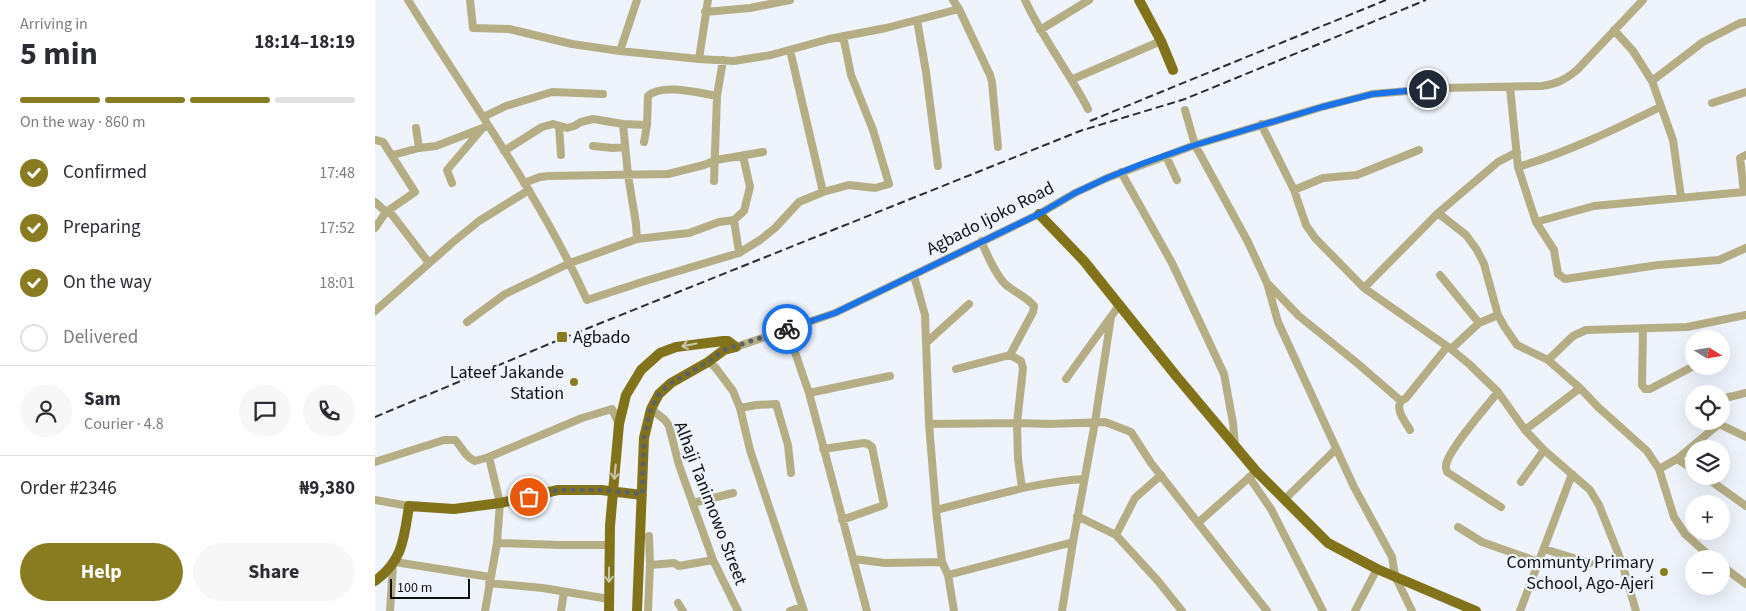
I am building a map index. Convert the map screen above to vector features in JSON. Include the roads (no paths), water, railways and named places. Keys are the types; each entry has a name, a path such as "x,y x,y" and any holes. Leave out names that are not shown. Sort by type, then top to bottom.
{"main road":[{"path":"1139,0 1161,41 1173,70"},
{"path":"1039,214 1084,260 1235,447 1253,474 1284,500 1328,543 1377,569 1476,611"},
{"path":"609,611 609,544 613,491 619,424 626,395 641,370 660,353 697,343 727,341 736,347"},
{"name":"Agbado Ijoko Road","path":"637,611 644,438 651,409 659,394 671,383 708,362 724,350 736,347"},
{"path":"375,582 394,563 403,544 409,506 454,509 500,504 558,490 613,491 642,494"}],"street":[{"path":"407,0 455,77 483,117 484,128 504,151 529,190 570,263 587,300 739,253 775,228 799,202 823,192 849,185 875,188 889,184 873,130 851,74 843,36"},
{"path":"470,0 473,28 509,29 572,44 620,51 723,60 755,58 959,9"},
{"path":"620,51 637,0"},
{"path":"699,59 708,0"},
{"path":"705,12 750,8 790,0"},
{"path":"953,0 976,43 992,82 998,147"},
{"path":"1025,0 1040,30 1073,80 1088,109"},
{"path":"1040,30 1089,0"},
{"name":"Agbado Ijoko Road","path":"736,347 823,318 914,276 981,241 1039,214 1075,193 1121,172 1195,145 1261,124 1384,92 1444,88 1543,86 1553,84 1566,79 1577,70 1643,0"},
{"path":"917,20 938,166"},
{"path":"1652,81 1703,42 1740,23 1746,22"},
{"path":"1614,30 1633,51 1652,81 1673,140 1681,197"},
{"path":"1073,80 1161,41"},
{"path":"790,50 823,192"},
{"path":"714,181 717,96 723,60"},
{"path":"1510,87 1518,167 1536,222 1555,250 1558,274 1565,279 1658,265 1719,260 1746,248"},
{"path":"644,142 647,125 648,96 652,93 667,90 717,96"},
{"path":"483,117 506,106 552,92 603,94"},
{"path":"1713,103 1746,92"},
{"path":"1518,167 1545,159 1585,143 1660,107"},
{"path":"1185,110 1195,145 1248,242 1267,283 1279,322 1336,449 1392,557 1395,576 1411,611"},
{"path":"504,151 543,127 553,124 567,128 581,122 593,120 647,125"},
{"path":"623,124 637,238"},
{"path":"1261,124 1293,190 1309,231 1364,288 1449,348 1498,392 1525,430 1544,450 1590,490 1599,505 1622,563 1636,611"},
{"path":"559,126 561,155"},
{"path":"416,128 419,148"},
{"path":"393,155 419,148 436,146 484,128"},
{"path":"452,183 447,170 484,128"},
{"path":"375,140 383,142 415,192 385,212 375,228"},
{"path":"593,146 625,147"},
{"path":"1293,190 1323,178 1357,175 1419,150"},
{"path":"524,183 548,176 558,178 576,175 668,174 716,160 763,152"},
{"path":"1364,288 1438,213 1498,162 1517,152"},
{"path":"1536,222 1594,206 1744,192 1740,158 1746,155"},
{"path":"467,322 505,294 570,263 637,238 689,232 719,222 734,220 744,211 749,187 743,156"},
{"path":"1166,156 1177,180"},
{"path":"1121,172 1172,263 1224,374 1233,423 1235,447"},
{"path":"375,311 479,222 529,190"},
{"path":"375,202 385,212 390,212 429,263"},
{"path":"1438,213 1466,235 1477,250 1484,264 1497,314 1517,345 1549,360 1580,388 1598,408 1647,451 1659,469 1674,518 1685,534 1703,550"},
{"path":"734,220 739,253"},
{"path":"956,370 1010,355 1033,312 1034,306 1031,302 1020,296 1005,283 993,268 981,241"},
{"path":"1440,275 1479,322"},
{"path":"914,276 925,315 929,424 942,562 948,574 954,611"},
{"path":"1267,283 1299,316 1401,401"},
{"path":"927,342 969,304"},
{"path":"1066,379 1120,304"},
{"path":"1410,430 1398,409 1401,401 1406,398 1449,348 1479,322 1497,314"},
{"path":"1549,360 1573,336 1586,330 1687,327 1746,315"},
{"path":"1062,611 1111,317"},
{"path":"787,329 809,393 867,611"},
{"path":"1643,329 1642,385 1645,389 1650,389 1685,371"},
{"path":"1010,355 1023,364 1017,423 1018,459 1022,488"},
{"path":"708,362 715,367 733,391 740,408 750,450 803,609 790,611"},
{"path":"809,393 889,376"},
{"path":"1525,430 1580,388"},
{"path":"1498,392 1468,428 1450,454 1445,465 1447,472 1501,507"},
{"path":"1730,396 1746,393"},
{"path":"740,408 776,404 788,445 791,473"},
{"path":"375,462 444,440 455,440 461,445 467,457 475,461 489,457 582,418 612,409 619,424"},
{"name":"Alhaji Tanimowo Street","path":"651,409 665,420 669,426 679,464 713,560 738,611"},
{"path":"929,424 1095,422 1112,423 1131,432 1161,475 1267,611"},
{"path":"1730,429 1746,437"},
{"path":"1659,469 1677,459 1710,430"},
{"path":"823,449 863,443 872,447 884,505 842,520"},
{"path":"1284,500 1336,449"},
{"path":"1521,482 1544,450"},
{"path":"485,611 497,543 500,504 489,457"},
{"path":"1677,459 1685,464"},
{"path":"1199,522 1253,474 1323,611"},
{"path":"1520,611 1572,474"},
{"path":"1116,535 1135,498 1161,475"},
{"path":"937,510 1022,488 1057,481 1084,479"},
{"path":"1717,485 1746,506"},
{"path":"693,503 733,493"},
{"path":"376,498 409,506"},
{"path":"1077,516 1116,535 1158,581 1182,611"},
{"path":"1458,527 1482,542 1539,562"},
{"path":"648,611 649,536"},
{"path":"948,574 1073,542"},
{"path":"497,543 609,544"},
{"path":"1544,550 1590,563"},
{"path":"854,559 885,563 942,562"},
{"path":"650,565 674,563 679,566 713,560"},
{"path":"390,611 394,563 609,599"},
{"path":"1355,611 1377,569"},
{"path":"1730,572 1746,584"},
{"path":"561,611 564,592"},
{"path":"677,603 683,611"}],"railway":[{"path":"1090,121 1386,0"},
{"path":"375,417 561,339 1080,131 1185,99 1426,0"}],"place":[{"name":"Agbado","path":"562,337"},
{"name":"Lateef Jakande Station","path":"574,382"},
{"name":"Communty Primary School, Ago-Ajeri","path":"1664,572"}]}
